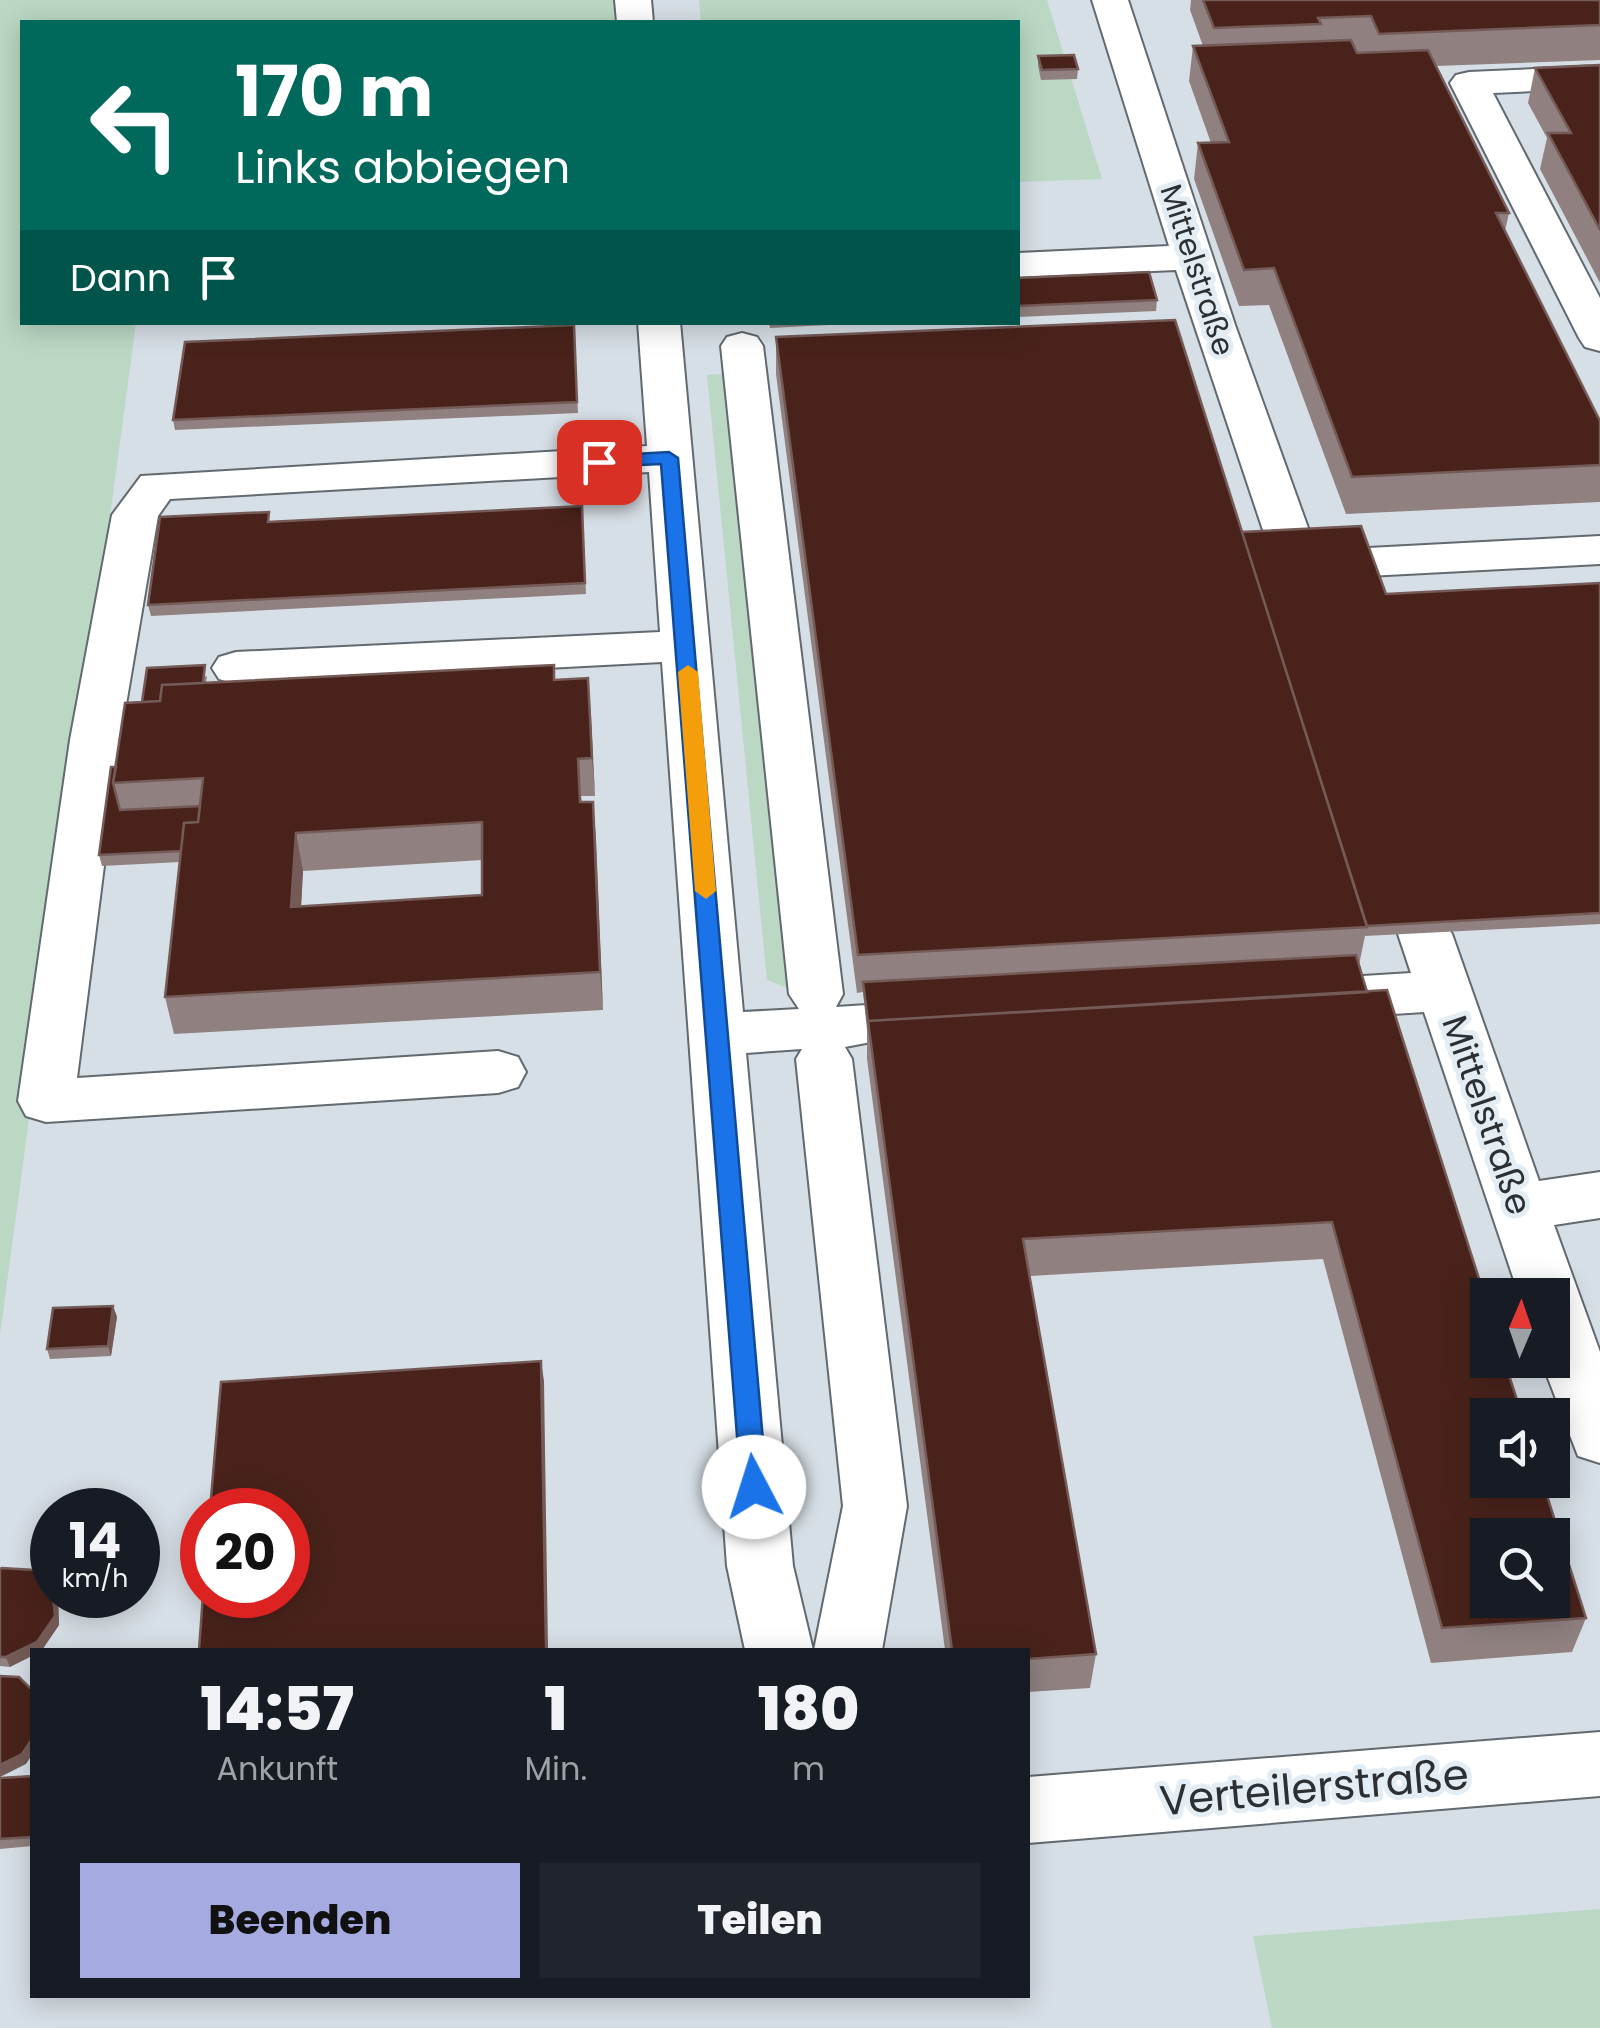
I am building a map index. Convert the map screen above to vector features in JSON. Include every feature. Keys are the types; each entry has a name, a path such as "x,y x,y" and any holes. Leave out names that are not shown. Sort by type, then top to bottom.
{"lane":[{"name":"Mittelstraße","path":"1110,0 1192,258 1195,325 1289,539"},
{"path":"1600,77 1469,83 1600,338"},
{"path":"1020,265 1192,258"},
{"path":"708,343 669,458 760,1566 778,1648"},
{"path":"708,343 816,994"},
{"path":"498,1072 46,1102 95,740 134,515 157,486 564,447 669,458"},
{"path":"1368,562 1600,550"},
{"path":"236,668 686,646"},
{"name":"Mittelstraße","path":"1425,934 1543,1278"},
{"path":"1363,996 1445,991"},
{"path":"717,1034 845,1042 875,1506 848,1648"},
{"path":"1518,1208 1600,1195"},
{"path":"1570,1354 1600,1438"},
{"name":"Verteilerstraße","path":"1030,1810 1600,1764"}],"green space":[{"path":"0,0 613,0 615,20 20,20 20,325 136,325 0,1335"},
{"path":"699,0 1047,0 1102,179 1020,182 1020,20 701,20"},
{"path":"734,373 790,989 767,980 707,375"},
{"path":"1600,1909 1600,2028 1272,2028 1253,1936"}],"building":[{"path":"1203,0 1600,0 1600,25 1379,34 1371,16 1318,18 1321,24 1214,28"},
{"path":"1351,40 1357,53 1428,50 1509,213 1496,213 1600,421 1600,465 1352,477 1274,268 1244,270 1198,143 1229,142 1193,46"},
{"path":"1074,55 1078,69 1042,70 1038,56"},
{"path":"1600,65 1600,230 1548,133 1571,133 1535,68"},
{"path":"1149,272 1157,300 1020,306 1020,278"},
{"path":"1175,320 1367,927 858,955 776,337"},
{"path":"574,325 577,402 173,420 185,342"},
{"path":"582,506 585,583 148,605 160,517 269,512 268,522"},
{"path":"1361,526 1386,594 1600,583 1600,913 1367,926 1242,532"},
{"path":"205,665 203,683 162,685 160,701 142,702 147,668"},
{"path":"554,665 554,680 588,678 592,758 578,759 580,802 593,802 600,972 165,997 184,823 198,822 203,778 113,783 125,703 160,701 162,685","holes":["482,822 482,895 291,907 296,833"]},
{"path":"111,767 116,767 113,783 120,810 200,806 198,822 184,823 181,851 99,855"},
{"path":"1356,955 1367,992 868,1021 863,982"},
{"path":"1387,990 1479,1278 1470,1278 1470,1378 1510,1378 1516,1398 1470,1398 1470,1498 1548,1498 1554,1518 1470,1518 1470,1618 1570,1618 1570,1568 1586,1618 1442,1628 1332,1222 1023,1239 1096,1654 1030,1659 1030,1648 952,1648 868,1021"},
{"path":"113,1306 108,1346 47,1349 53,1308"},
{"path":"541,1361 546,1648 199,1648 201,1618 310,1618 310,1488 212,1488 221,1382"},
{"path":"0,1569 30,1570 30,1618 54,1618 37,1642 6,1657 0,1657"},
{"path":"0,1676 19,1677 30,1688 30,1742 22,1754 0,1765"},
{"path":"30,1776 30,1837 0,1839 0,1778"}],"slow traffic":[{"path":"688,672 706,891"}],"route":[{"path":"599,462 669,458 754,1487"}]}
